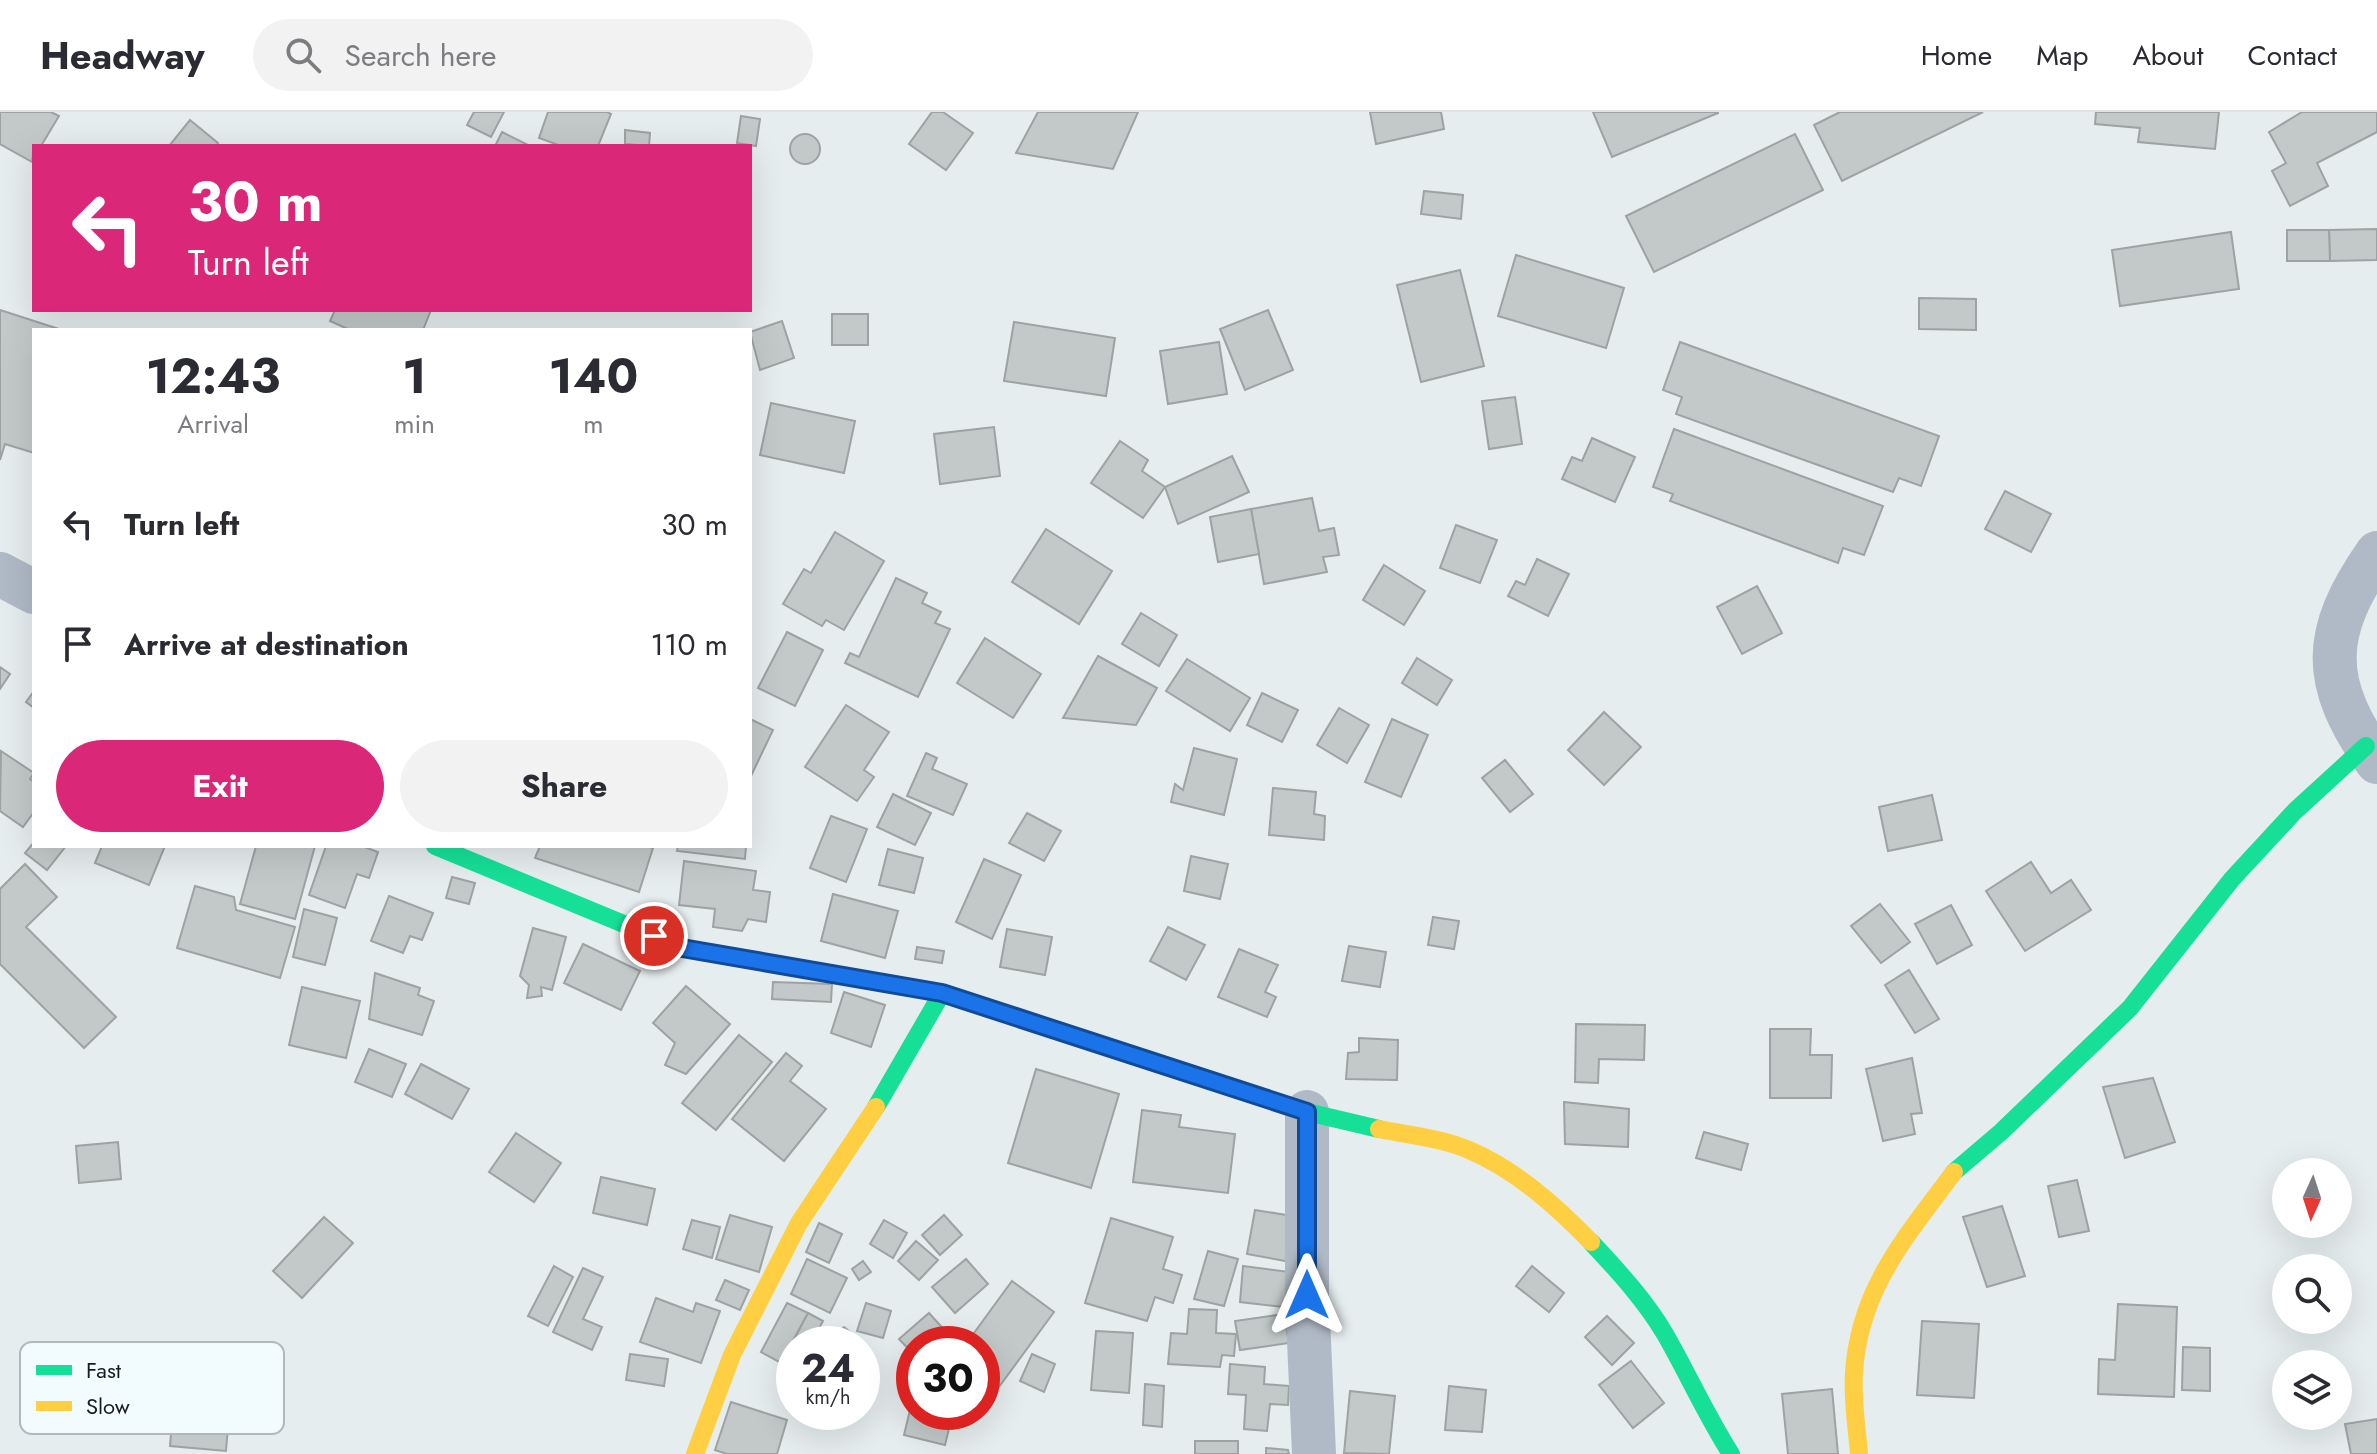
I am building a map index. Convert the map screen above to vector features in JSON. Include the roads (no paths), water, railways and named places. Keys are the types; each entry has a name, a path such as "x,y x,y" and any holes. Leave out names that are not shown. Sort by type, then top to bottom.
{"street":[{"path":"1859,1454 1854,1374 1865,1308 1887,1263 1958,1166 2001,1132 2130,1008 2232,879 2295,811 2371,754 2343,708 2334,658 2337,627 2377,553"},
{"path":"0,574 32,591"},
{"path":"440,848 682,948 942,993 1307,1112 1467,1149 1501,1167 1555,1205 1635,1292 1665,1334 1703,1411 1731,1454"},
{"path":"695,1454 732,1355 799,1223 865,1126 942,993"},
{"path":"1307,1112 1307,1295 1314,1454"}]}
